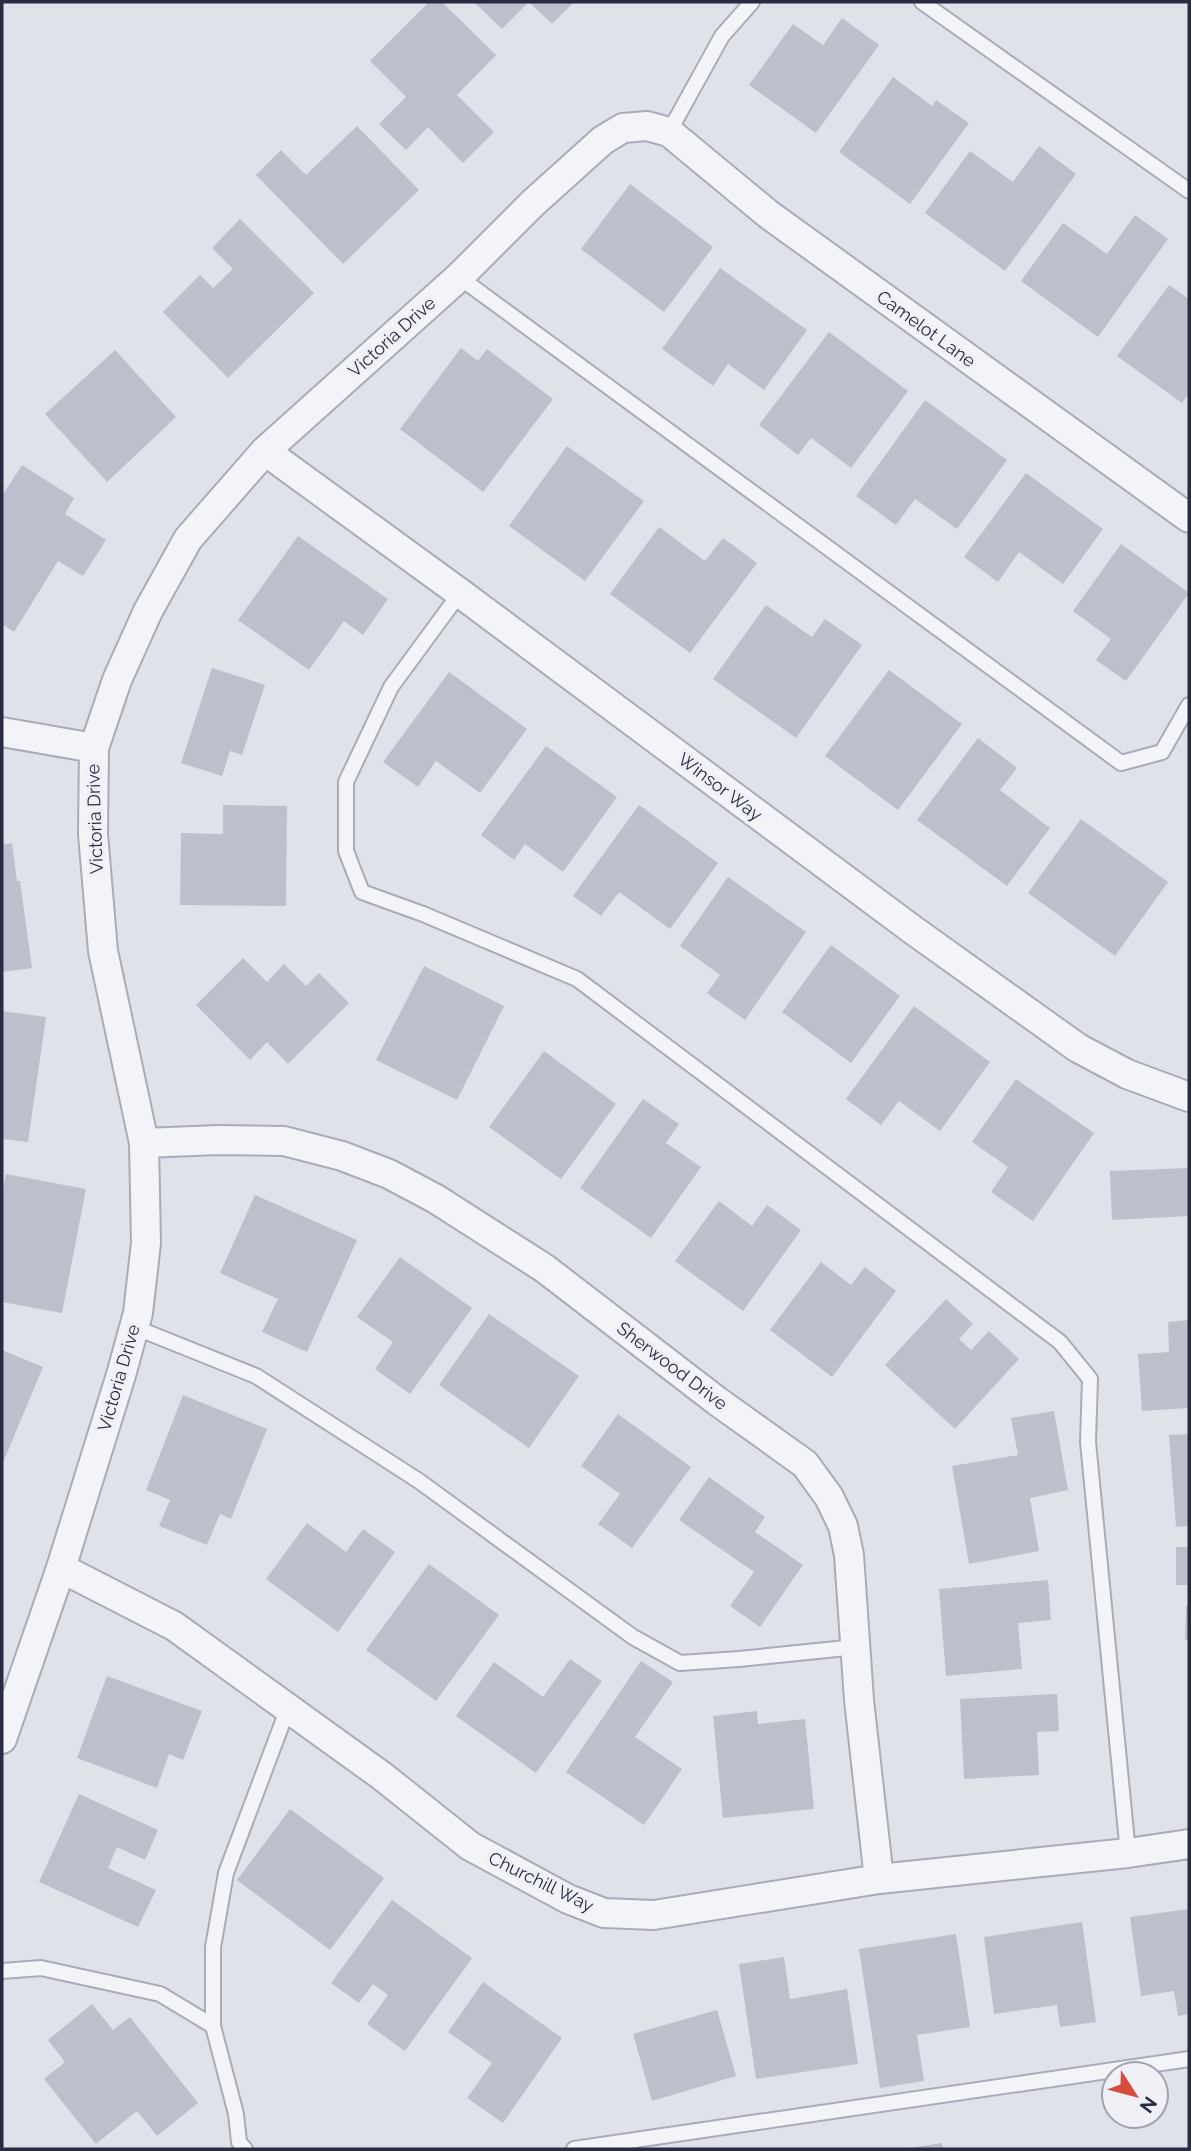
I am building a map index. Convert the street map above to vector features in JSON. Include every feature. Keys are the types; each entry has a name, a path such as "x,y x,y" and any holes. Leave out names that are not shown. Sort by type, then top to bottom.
{"street":[{"name":"Victoria Drive","path":"2,1739 61,1568 134,1327 146,1243 144,1143 103,951 93,834 94,748 117,680 148,611 188,539 265,451 459,277 533,203 603,140 623,128 647,126 669,132"},
{"name":"Camelot Lane","path":"669,132 768,214 1189,518"},
{"name":"Winsor Way","path":"265,451 913,930 1078,1048 1127,1074 1189,1097"},
{"path":"2,732 94,748"},
{"name":"Sherwood Drive","path":"144,1143 284,1141 342,1156 389,1174 436,1199 544,1268 804,1464 829,1497 843,1525 849,1555 879,1879"},
{"name":"Churchill Way","path":"61,1568 174,1626 382,1776 470,1846 568,1899 604,1913 654,1914 879,1879 1189,1844"}],"lane":[{"path":"669,132 722,36 752,2"},
{"path":"922,2 1189,191"},
{"path":"459,277 1121,763 1162,752 1189,705"},
{"path":"460,593 391,687 346,782 346,851 362,892 423,914 577,979 1060,1342 1090,1379 1088,1442 1128,1853"},
{"path":"134,1327 256,1376 419,1481 633,1637 680,1663 856,1647"},
{"path":"245,2149 239,2141 236,2114 213,2026 213,1947 226,1873 288,1708"},
{"path":"2,1971 41,1968 160,1994 213,2026"},
{"path":"574,2149 1189,2059"}],"building":[{"path":"429,2 442,2 496,55 457,95 494,132 463,163 428,127 406,150 379,124 406,97 370,61"},
{"path":"474,2 529,2 502,29"},
{"path":"529,2 574,2 552,24"},
{"path":"842,18 879,45 816,133 749,85 793,24 823,45"},
{"path":"893,77 932,106 936,100 969,123 910,204 839,152"},
{"path":"357,126 419,190 343,264 256,175 281,150 306,175"},
{"path":"1039,146 1076,174 1005,271 925,213 970,151 1013,182"},
{"path":"630,184 713,247 664,312 581,249"},
{"path":"1135,215 1168,239 1098,337 1021,281 1063,223 1107,254"},
{"path":"240,219 314,293 228,378 163,312 200,275 213,288 233,269 212,248"},
{"path":"720,268 807,330 764,390 728,364 713,386 662,349"},
{"path":"1169,285 1189,299 1189,393 1182,403 1117,356"},
{"path":"829,332 908,391 851,468 811,438 798,455 759,425"},
{"path":"461,348 478,361 487,349 553,399 483,492 400,429"},
{"path":"115,350 176,417 107,482 45,414"},
{"path":"925,400 1007,460 957,529 915,499 896,525 856,496"},
{"path":"567,446 644,501 585,581 509,526"},
{"path":"22,465 74,498 65,514 106,540 83,576 58,561 14,632 2,624 2,496"},
{"path":"1026,473 1103,529 1063,584 1019,552 998,582 964,557"},
{"path":"659,527 705,561 723,538 757,563 690,653 610,594"},
{"path":"298,536 388,599 363,635 344,621 309,670 238,620"},
{"path":"1121,544 1189,593 1126,681 1096,660 1111,639 1073,611"},
{"path":"766,605 812,637 825,619 862,645 796,738 713,679"},
{"path":"212,668 265,685 242,755 230,751 222,776 181,763"},
{"path":"889,670 962,724 898,810 825,756"},
{"path":"449,672 527,729 480,793 436,761 418,787 383,762"},
{"path":"978,738 1017,768 1000,790 1050,828 1007,886 917,820"},
{"path":"546,746 617,797 563,872 525,844 514,860 481,835"},
{"path":"223,805 287,806 286,906 180,905 181,833 223,834"},
{"path":"639,805 718,863 670,929 619,892 601,916 573,896"},
{"path":"1081,819 1168,882 1115,956 1028,893"},
{"path":"12,843 32,968 2,972 2,845"},
{"path":"728,877 806,932 745,1020 707,993 720,975 680,946"},
{"path":"831,945 900,996 851,1063 782,1012"},
{"path":"243,958 267,982 284,964 306,986 319,973 349,1003 288,1064 267,1042 250,1060 196,1005"},
{"path":"424,966 504,1006 457,1100 376,1060"},
{"path":"914,1006 990,1062 940,1131 899,1101 881,1125 846,1099"},
{"path":"2,1011 46,1017 28,1142 2,1139"},
{"path":"544,1051 616,1104 561,1179 489,1127"},
{"path":"1016,1079 1094,1133 1033,1221 991,1192 1008,1167 972,1142"},
{"path":"643,1099 679,1124 666,1143 701,1167 651,1238 580,1188"},
{"path":"1189,1168 1189,1216 1112,1220 1110,1171"},
{"path":"6,1174 86,1189 62,1313 2,1302 2,1196"},
{"path":"255,1195 357,1240 307,1352 262,1332 278,1299 220,1273"},
{"path":"719,1201 752,1226 767,1205 801,1230 743,1311 675,1261"},
{"path":"400,1257 472,1308 410,1394 375,1369 393,1342 357,1317"},
{"path":"821,1262 851,1285 865,1267 896,1291 832,1377 770,1330"},
{"path":"946,1299 973,1324 959,1339 971,1350 989,1331 1019,1359 955,1429 885,1365"},
{"path":"489,1314 579,1376 529,1448 439,1385"},
{"path":"1189,1320 1189,1408 1142,1411 1138,1354 1169,1352 1168,1322"},
{"path":"2,1350 43,1367 2,1465"},
{"path":"183,1395 267,1429 231,1519 220,1514 207,1545 159,1526 170,1500 146,1490"},
{"path":"1054,1411 1068,1490 1030,1498 1039,1551 969,1564 952,1466 1018,1455 1011,1418"},
{"path":"618,1414 691,1467 632,1548 598,1524 620,1494 581,1466"},
{"path":"1189,1434 1189,1526 1176,1527 1169,1435"},
{"path":"709,1477 765,1517 755,1532 803,1565 760,1627 730,1606 754,1572 679,1520"},
{"path":"307,1523 346,1552 363,1529 395,1552 338,1632 266,1579"},
{"path":"1176,1547 1189,1547 1189,1585 1176,1585"},
{"path":"429,1564 499,1615 436,1701 366,1650"},
{"path":"1048,1580 1051,1620 1018,1623 1022,1669 946,1676 939,1589"},
{"path":"1186,1606 1189,1606 1189,1640 1185,1640"},
{"path":"570,1659 602,1681 536,1773 456,1716 494,1662 543,1697"},
{"path":"641,1661 673,1682 635,1737 682,1769 644,1825 566,1772"},
{"path":"107,1676 202,1711 183,1760 169,1754 157,1788 77,1758"},
{"path":"1057,1694 1059,1731 1037,1732 1039,1775 964,1779 960,1699"},
{"path":"757,1711 758,1724 805,1719 814,1809 723,1818 713,1716"},
{"path":"79,1794 158,1830 145,1860 117,1847 108,1868 156,1890 138,1927 39,1882"},
{"path":"290,1809 384,1878 330,1950 237,1880"},
{"path":"392,1900 472,1958 405,2051 367,2024 388,1995 373,1984 359,2003 331,1983"},
{"path":"1189,1909 1189,2014 1178,2016 1174,1991 1141,1996 1130,1917"},
{"path":"1082,1922 1096,2022 1060,2027 1057,2005 994,2014 984,1937"},
{"path":"956,1934 970,2027 917,2035 924,2081 880,2088 859,1949"},
{"path":"784,1957 790,1999 847,1989 858,2064 756,2079 739,1964"},
{"path":"483,1982 562,2038 503,2123 467,2098 492,2063 448,2032"},
{"path":"92,2004 113,2030 130,2017 198,2103 157,2136 137,2111 96,2144 44,2079 65,2062 48,2040"},
{"path":"717,2010 736,2076 652,2101 633,2034"},
{"path":"942,2143 943,2149 909,2148"}]}
